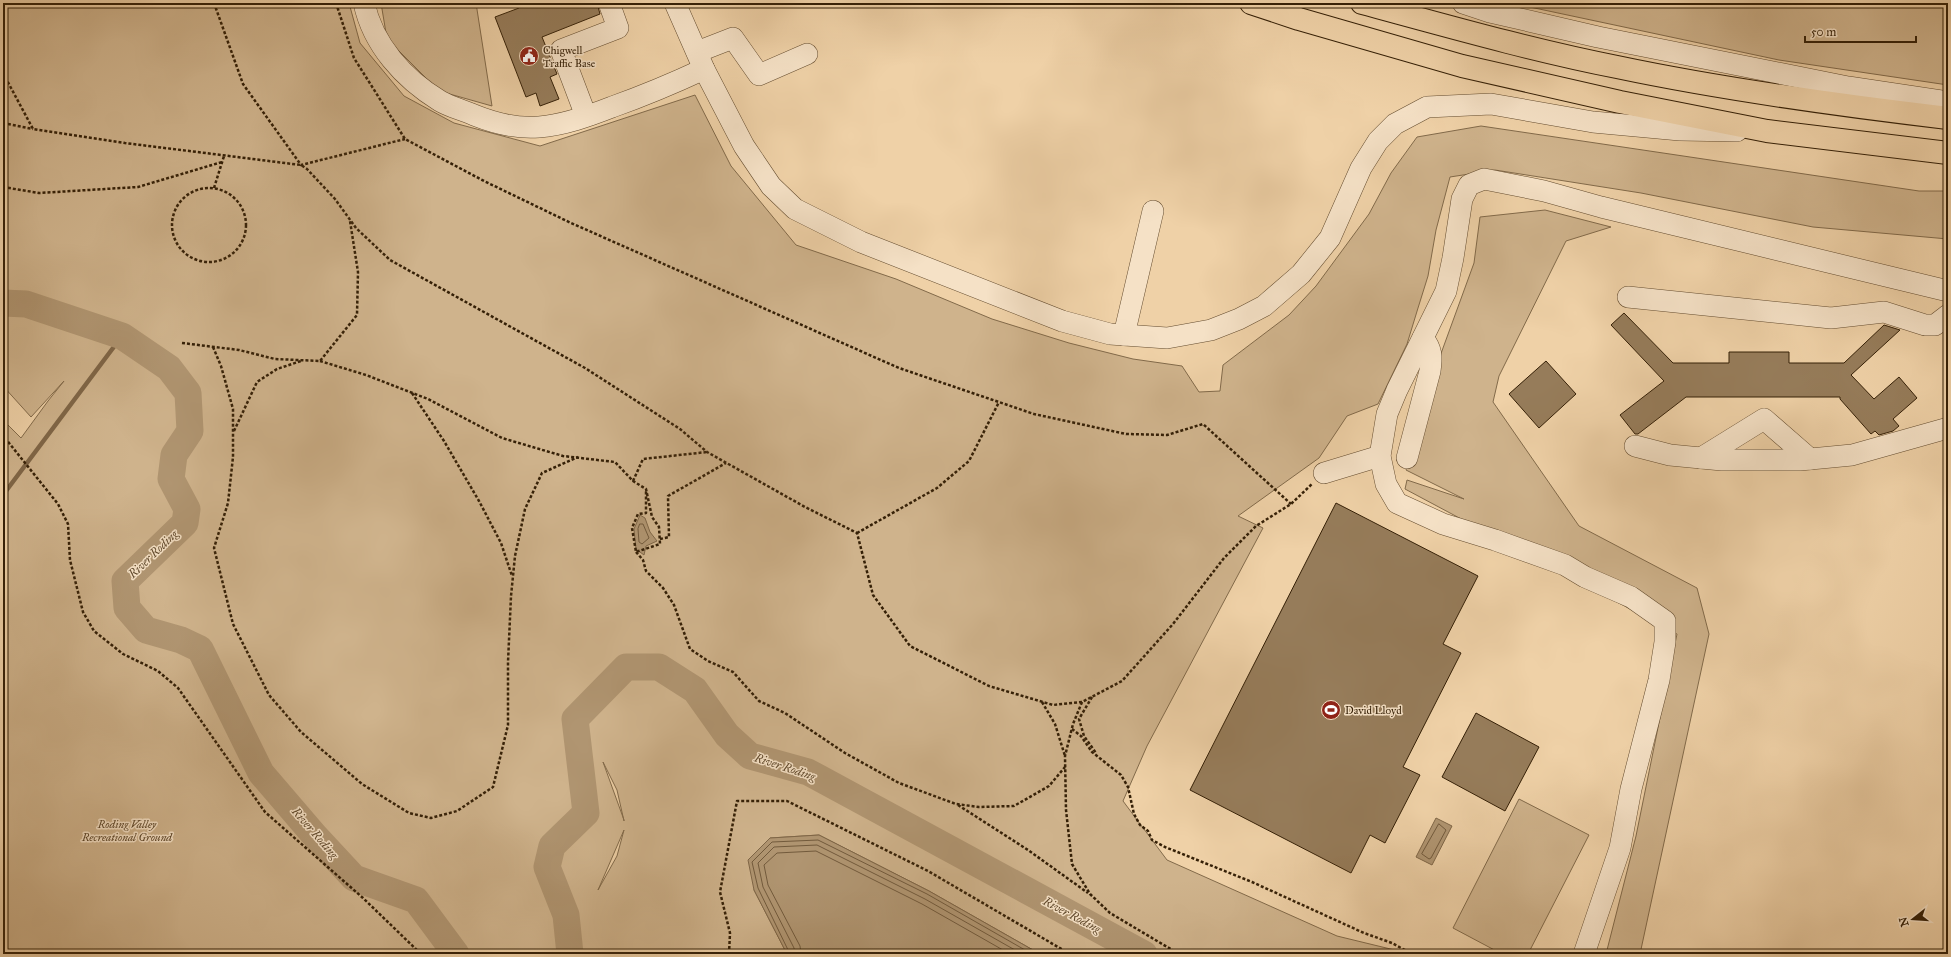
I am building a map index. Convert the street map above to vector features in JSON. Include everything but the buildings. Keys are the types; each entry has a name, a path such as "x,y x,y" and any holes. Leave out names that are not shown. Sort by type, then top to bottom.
{"highway":[{"path":"1250,3 1299,19 1462,66 1620,102 1767,131 1948,153"},
{"path":"1362,3 1484,37 1617,67 1816,102 1948,118"}],"street":[{"path":"364,3 370,25 388,56 411,81 441,102 493,122 518,127 538,128 557,125 659,90 733,38 760,75 807,54"},
{"path":"586,116 561,50 618,28 609,3"},
{"path":"675,3 701,61 744,146 771,186 795,208 861,242 1062,321 1110,334 1166,338 1211,330 1239,319 1264,306 1301,274 1330,238 1361,168 1378,141 1395,124 1427,107 1491,104 1593,122 1680,130 1767,131"},
{"path":"1463,3 1490,12 1598,37 1848,87 1948,102"},
{"path":"1584,954 1620,848 1631,789 1659,680 1665,642 1665,621 1631,597 1585,577 1565,565 1496,540 1444,524 1397,503 1386,484 1380,456 1387,414 1397,390 1446,291 1454,258 1462,199 1469,185 1484,179 1544,191 1601,207 1948,291"},
{"path":"1124,335 1153,211"},
{"path":"1628,298 1831,318 1884,312 1925,325 1935,324 1948,316"},
{"path":"1407,458 1430,371 1432,356 1430,347 1423,338"},
{"path":"1701,458 1764,419 1810,459"},
{"path":"1635,446 1670,455 1722,460 1810,459 1852,455 1948,428"},
{"path":"1324,474 1380,456"}],"path":[{"path":"214,3 243,84 301,165 307,169 335,199 356,228 390,260 585,368 680,429 707,452 805,507 857,533 873,595 910,646 989,686 1053,705 1082,702 1122,681 1173,624 1224,558 1256,526 1291,504 1324,474"},
{"path":"336,3 354,58 405,139 484,181 571,224 899,368 1034,414 1126,434 1167,435 1203,424 1291,504"},
{"path":"3,73 33,129"},
{"path":"3,124 224,156 301,165 405,139"},
{"path":"214,188 224,156"},
{"path":"3,187 39,193 138,187 222,162"},
{"path":"214,188 223,191 237,202 245,218 244,236 237,248 226,257 218,260 200,261 184,252 178,245 174,238 172,221 177,206 188,194 201,189 214,188"},
{"path":"320,361 357,315 358,272 350,220"},
{"path":"182,343 239,350 275,360 320,361 366,375 428,399 502,438 563,456 615,462 633,481 646,489 652,517 659,528 660,544 636,552"},
{"path":"213,347 221,366 233,409 233,457 228,503 214,548 233,624 269,695 300,732 362,784 409,813 431,818 457,811 493,787 508,725 508,662 512,578 525,509 542,473 578,457"},
{"path":"233,434 257,382 277,369 304,360"},
{"path":"412,393 444,441 479,501 501,544 512,578"},
{"path":"857,533 937,488 969,461 999,402"},
{"path":"3,413 5,438 58,504 68,524 70,560 75,581 83,612 94,631 123,654 158,671 178,688 265,812 363,898 421,954"},
{"path":"633,481 643,459 707,452"},
{"path":"660,540 669,537 668,496 726,463"},
{"path":"646,489 646,513 638,514 632,528 636,552 643,560 646,571 663,588 674,606 690,649 708,661 733,672 759,701 785,713 846,753 899,783 956,804 1028,850 1090,894 1110,913 1179,954"},
{"path":"1092,697 1079,719 1084,736 1097,755"},
{"path":"1041,701 1055,724 1065,756"},
{"path":"1082,702 1072,729 1065,756 1066,810 1072,864 1090,894"},
{"path":"1072,729 1081,736 1097,755 1121,775 1132,798 1134,814 1140,825 1148,831 1152,840 1165,848 1252,882 1364,933 1392,943 1412,954"},
{"path":"956,804 978,807 1014,806 1049,786 1065,767"},
{"path":"729,954 730,933 720,892 737,801 787,801 928,871 1070,954"}],"green space":[{"name":"Roding Valley Recreational Ground","path":"3,3 349,3 360,43 404,96 454,123 540,146 695,95 731,166 796,245 896,279 992,319 1069,343 1133,359 1182,366 1199,392 1220,391 1223,365 1289,315 1316,286 1369,214 1391,173 1417,137 1481,126 1919,191 1948,191 1948,239 1813,227 1641,193 1495,170 1450,177 1436,230 1428,276 1407,344 1378,404 1347,416 1319,458 1238,516 1263,528 1147,746 1123,801 1167,860 1337,936 1411,954 1040,954 929,891 819,835 770,838 754,890 787,954 3,954 3,413 4,421 21,438 64,381 31,417 3,386","holes":["603,762 617,790 623,818","624,830 617,856 598,890"]},
{"path":"381,3 476,3 492,106 439,91 387,39"},
{"path":"1511,3 1948,3 1948,85 1779,60"},
{"path":"1545,210 1611,227 1566,241 1499,376 1493,402 1579,526 1697,588 1709,634 1640,954 1606,954 1636,836 1677,634 1405,489 1407,480 1464,499 1406,470 1439,359 1474,263 1480,217"},
{"path":"1519,799 1589,835 1528,954 1502,954 1453,928"}],"water":[{"path":"640,515 645,518 650,532 657,541 646,546 644,555 636,549 634,529"},
{"path":"1436,818 1452,826 1432,865 1416,857"},
{"path":"819,835 929,891 1040,954 787,954 754,890 748,860 770,838"}],"waterway":[{"name":"River Roding","path":"3,303 26,304 122,336 169,368 188,393 190,431 174,455 171,479 187,509 185,523 125,581 127,608 146,630 181,640 200,649 261,773 315,836 354,878 416,900 456,954"},
{"path":"3,495 122,336"},
{"name":"River Roding","path":"570,954 566,915 547,867 552,846 586,813 575,719 626,667 659,667 695,690 727,735 750,756 808,772 1144,954"}],"place":[{"name":"Chigwell Traffic Base","path":"529,56"},
{"name":"David Lloyd","path":"1331,710"}]}
